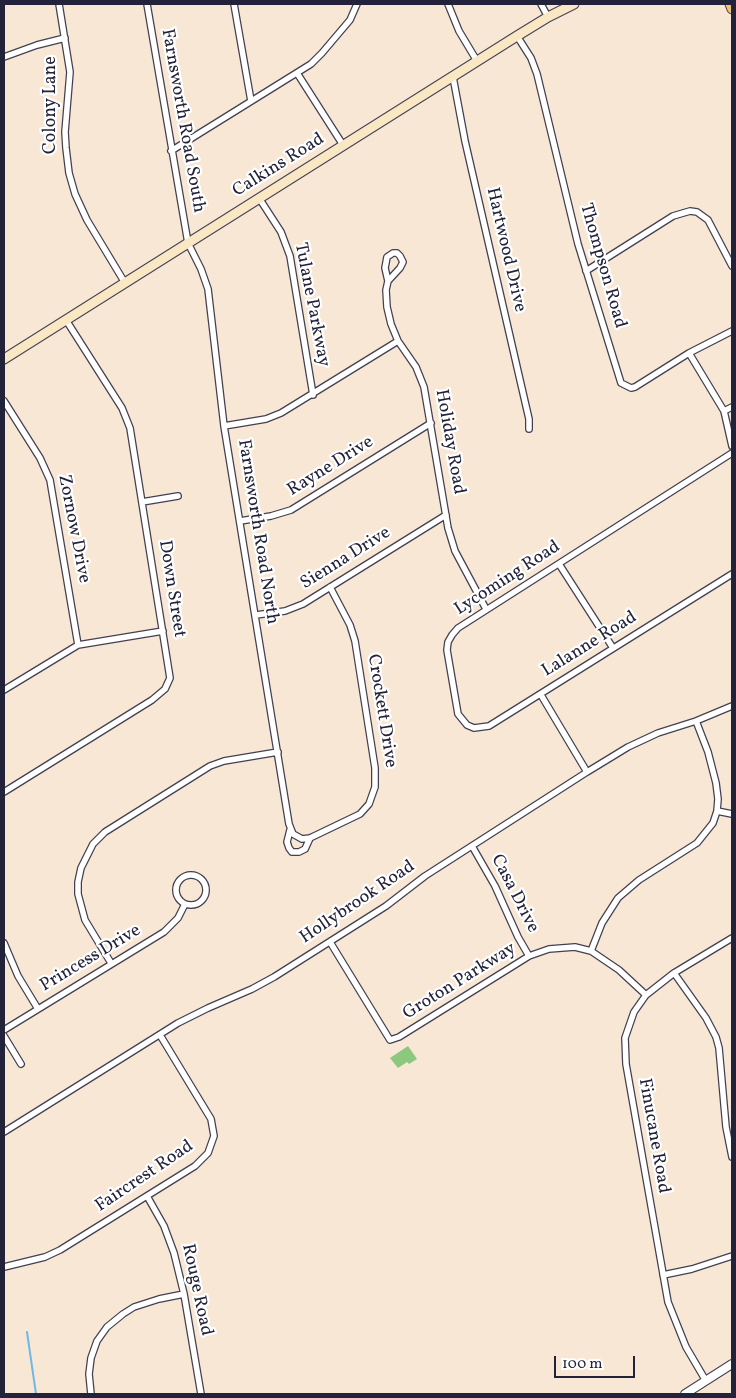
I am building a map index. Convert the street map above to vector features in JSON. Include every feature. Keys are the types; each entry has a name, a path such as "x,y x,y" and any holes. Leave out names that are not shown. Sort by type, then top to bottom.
{"main road":[{"name":"Calkins Road","path":"4,359 517,36 574,4"},
{"path":"730,4 732,9"}],"street":[{"name":"Colony Lane","path":"59,4 70,72 65,132 69,173 75,194 87,220 125,283"},
{"name":"Farnsworth Road South","path":"147,4 188,243"},
{"path":"234,4 251,102"},
{"path":"171,151 298,73 322,53 350,20 357,4"},
{"path":"448,4 459,31 478,61"},
{"path":"541,4 548,17"},
{"name":"Thompson Road","path":"517,36 531,58 537,74 578,244 619,380 625,386 631,388 640,385 689,353 732,331"},
{"path":"4,57 37,45 65,38"},
{"path":"298,73 343,145"},
{"name":"Hartwood Drive","path":"453,77 465,141 529,419 529,429"},
{"name":"Tulane Parkway","path":"259,198 281,232 288,250 313,394"},
{"path":"586,271 673,216 690,211 703,215 708,220 732,266"},
{"name":"Farnsworth Road North","path":"188,243 201,269 208,289 224,426 290,830"},
{"name":"Holiday Road","path":"388,281 400,268 402,262 397,253 387,257 385,268 388,281 387,307 391,324 398,341 411,357 421,377 454,551 486,609"},
{"name":"Down Street","path":"4,792 152,700 161,693 170,678 128,423 122,408 66,320"},
{"path":"224,426 271,418 398,341"},
{"path":"689,353 724,411 732,446"},
{"name":"Zornow Drive","path":"4,401 40,458 50,480 78,645"},
{"path":"724,411 732,408"},
{"name":"Rayne Drive","path":"240,521 271,516 291,510 431,423"},
{"name":"Lycoming Road","path":"541,695 488,726 474,728 462,720 456,707 447,657 448,642 458,628 486,609 732,453"},
{"path":"142,502 178,496"},
{"name":"Sienna Drive","path":"256,615 277,613 296,607 446,514"},
{"path":"559,564 613,648"},
{"name":"Lalanne Road","path":"588,772 541,695 732,574"},
{"name":"Crockett Drive","path":"290,830 287,842 292,852 296,853 305,849 310,838 360,814 373,796 376,778 353,633 343,609 330,587"},
{"path":"4,690 78,645 163,631"},
{"name":"Hollybrook Road","path":"4,1132 194,1014 261,984 330,942 386,906 425,876 588,772 643,740 732,706"},
{"path":"646,995 619,970 591,950 602,923 618,898 639,880 697,842 713,823 718,799 712,765 696,721"},
{"path":"111,963 85,920 78,894 81,868 93,844 105,832 210,766 224,761 278,752"},
{"path":"717,811 732,814"},
{"path":"290,830 298,838 310,838"},
{"name":"Casa Drive","path":"472,846 495,886 513,928 529,956"},
{"name":"Princess Drive","path":"194,875 202,880 206,889 205,894 200,902 186,904 181,902 176,893 177,883 184,876 194,875"},
{"name":"Princess Drive","path":"4,1030 164,932 178,918 186,904"},
{"name":"Finucane Road","path":"706,1381 686,1347 668,1302 630,1092 625,1050 630,1021 646,995 674,973 732,938"},
{"name":"Groton Parkway","path":"330,942 390,1040 399,1037 529,956 538,952 561,948 591,950"},
{"path":"4,944 18,976 38,1009"},
{"path":"674,973 706,1018 716,1038 719,1048 726,1127 732,1157"},
{"name":"Faircrest Road","path":"4,1267 45,1257 60,1250 200,1162 208,1153 214,1136 213,1126 208,1113 160,1035"},
{"path":"4,1036 22,1064"},
{"name":"Rouge Road","path":"147,1196 172,1244 184,1294 201,1394"},
{"path":"663,1275 700,1267 732,1256"},
{"path":"91,1394 89,1374 91,1358 97,1341 107,1327 134,1307 152,1300 184,1294"},
{"path":"685,1394 732,1364"}],"green space":[{"path":"408,1046 417,1059 409,1064 407,1062 398,1068 390,1058"}],"waterway":[{"path":"27,1332 36,1394"}]}
